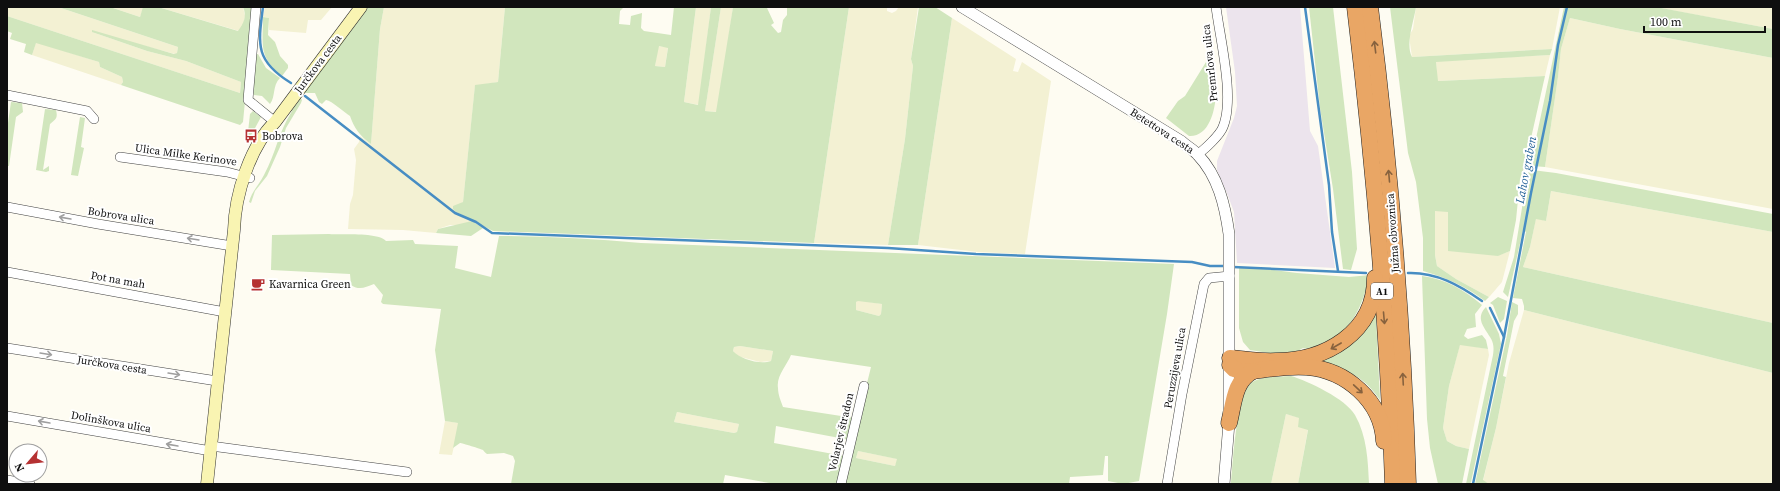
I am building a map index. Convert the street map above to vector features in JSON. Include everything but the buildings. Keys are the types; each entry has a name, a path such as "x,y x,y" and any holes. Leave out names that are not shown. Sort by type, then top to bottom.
{"highway":[{"name":"Južna obvoznica","path":"1355,7 1366,97 1386,336 1393,484"},
{"name":"Južna obvoznica","path":"1370,7 1386,136 1401,332 1408,484"},
{"path":"1230,362 1276,362 1305,358 1318,354 1335,347 1346,340 1354,332 1365,316 1373,296 1375,282 1363,132 1366,97"},
{"path":"1230,362 1238,371 1307,367 1336,374 1353,384 1369,400 1380,422 1384,438 1385,473 1388,484"},
{"path":"1229,423 1238,385 1245,376 1254,371"},
{"path":"1406,418 1413,438 1416,484"}],"main road":[{"name":"Jurčkova cesta","path":"207,484 234,230 247,177 266,130 275,122 361,7"}],"street":[{"path":"256,7 248,100 275,122"},
{"name":"Betettova cesta","path":"962,7 1181,141 1198,154 1214,178 1224,203 1229,234 1229,423 1224,484"},
{"name":"Premrlova ulica","path":"1198,154 1223,128 1227,110 1227,90 1216,7"},
{"path":"7,95 87,112 94,119"},
{"name":"Ulica Milke Kerinove","path":"120,157 227,172 247,177"},
{"name":"Bobrova ulica","path":"7,207 98,224 232,246"},
{"name":"Peruzzijeva ulica","path":"1167,484 1182,394 1204,284 1209,278 1229,270"},
{"name":"Pot na mah","path":"7,272 225,312"},
{"name":"Jurčkova cesta","path":"7,348 218,381"},
{"name":"Volarjev štradon","path":"840,484 864,386"},
{"name":"Dolinškova ulica","path":"7,416 211,448"},
{"path":"211,448 407,472"},
{"path":"7,480 30,484"}],"shaded area":[{"path":"7,7 58,7 178,47 177,53 175,54 92,32 147,51 186,61 241,82 240,93 7,16"},
{"path":"110,7 144,7 140,17"},
{"path":"158,7 243,7 245,16 244,23 239,31"},
{"path":"265,7 332,7 321,20 308,20 306,33 269,30 269,18 263,17"},
{"path":"384,7 505,7 498,82 475,86 463,202 456,212 476,221 459,225 450,225 438,229 436,233 403,230 348,229 356,160 354,149 359,142 360,136 371,144 380,29"},
{"path":"696,7 711,7 699,105 684,102"},
{"path":"721,7 733,7 720,98 717,112 705,111"},
{"path":"849,7 887,7 887,11 892,13 899,7 918,7 911,59 913,66 905,139 888,245 814,243"},
{"path":"1226,7 1300,7 1310,131 1318,146 1335,268 1237,263 1234,212 1217,170 1217,161 1234,118 1237,106 1235,72"},
{"path":"1416,7 1560,7 1552,49 1412,57 1409,36 1413,29"},
{"path":"1656,7 1773,7 1773,29 1665,9"},
{"path":"952,18 1016,59 1013,71 1018,72 1022,62 1051,81 1025,254 978,252 918,245"},
{"path":"1570,18 1773,58 1773,209 1545,167 1561,49"},
{"path":"36,42 99,62 100,67 122,77 123,82 121,85 32,55"},
{"path":"658,46 668,47 665,67 655,66"},
{"path":"1550,55 1545,76 1437,81 1436,61"},
{"path":"1551,191 1773,232 1773,323 1523,267 1530,247 1536,218 1546,221"},
{"path":"1435,211 1448,211 1497,256 1510,251 1502,282 1489,297 1456,279 1437,266 1435,255"},
{"path":"858,300 882,304 881,314 879,316 856,310 856,302"},
{"path":"1524,310 1773,373 1773,484 1489,484 1483,481 1496,428 1509,363"},
{"path":"1460,344 1488,349 1489,355 1469,449 1456,446 1447,441 1443,428 1449,386"},
{"path":"740,346 773,351 771,361 760,362 737,356 733,351 734,347"},
{"path":"677,412 739,424 737,432 734,433 674,422"},
{"path":"1286,414 1300,418 1308,429 1298,484 1271,484"},
{"path":"445,421 459,423 452,455 439,454"},
{"path":"858,451 898,459 895,466 856,458"}],"green space":[{"path":"58,7 110,7 140,17 143,7 158,7 238,31 244,19 245,13 243,7 254,7 243,122 240,125 121,85 123,82 122,77 100,67 99,62 36,43 32,55 24,52 26,44 10,39 12,33 7,31 7,16 240,93 241,82 186,61 147,51 92,32 92,30 174,54 177,53 178,47"},
{"path":"368,7 384,7 380,29 371,144 358,132 350,116 335,104 326,100 322,104 319,102 315,93 304,93"},
{"path":"505,7 624,7 620,11 619,24 630,25 631,16 642,13 641,28 644,31 671,35 674,7 696,7 684,102 698,105 711,7 721,7 705,111 716,112 733,7 768,7 767,8 774,23 771,25 778,33 781,32 783,20 787,15 787,7 849,7 814,243 493,231 456,212 453,209 453,206 463,202 475,85 498,82","holes":["659,46 668,48 665,67 655,66"]},
{"path":"919,7 935,7 952,18 918,245 888,245 905,139 913,66 911,59"},
{"path":"1309,7 1333,7 1352,172 1357,249 1351,270 1343,269 1333,189 1320,108"},
{"path":"1390,7 1416,7 1409,46 1412,57 1552,49 1550,55 1436,62 1438,81 1545,76 1525,165 1520,179 1516,220 1510,251 1498,256 1448,251 1448,212 1435,211 1435,255 1437,266 1456,279 1489,297 1485,301 1456,283 1423,271 1423,238 1416,182 1408,153"},
{"path":"1564,7 1656,7 1773,29 1773,58 1570,18 1561,49 1545,167 1533,166 1531,162"},
{"path":"263,17 269,18 268,35 275,42 280,56 288,65 288,68 282,76 274,69 265,56 263,43"},
{"path":"256,54 258,54 266,68 280,78 276,84 270,104 262,96 254,95 253,88"},
{"path":"1211,54 1216,89 1214,108 1210,122 1206,128 1196,135 1189,136 1166,118 1178,101 1185,96"},
{"path":"300,97 302,100 301,103 286,128 280,147 267,176 255,191 251,203 249,202 268,167 283,127 292,111 291,110"},
{"path":"11,102 22,103 23,112 16,117 9,166 7,166 7,130"},
{"path":"45,109 56,110 57,115 57,117 50,124 43,170 49,166 49,171 46,172 36,170"},
{"path":"253,111 261,117 247,141 250,114"},
{"path":"80,117 85,118 81,147 84,148 78,176 71,175"},
{"path":"1532,170 1556,173 1773,214 1773,232 1551,191 1546,221 1536,219 1530,247 1523,267 1773,323 1773,373 1524,310 1522,299 1513,298 1526,232 1523,230 1508,297 1503,292 1514,257 1527,177 1529,171"},
{"path":"472,221 483,228 471,236 436,233 438,229"},
{"path":"359,234 376,236 386,241 413,240 415,244 458,246 455,268 491,277 499,236 1174,264 1139,481 1123,484 1108,481 1108,456 1105,456 1103,475 1070,477 1069,484 842,484 871,367 791,355 780,375 778,384 778,393 783,407 854,418 850,440 776,426 774,443 844,456 839,484 775,484 725,475 723,484 511,484 515,461 513,456 504,453 487,454 483,450 460,443 453,448 458,423 445,421 435,350 441,309 383,304 381,302 383,295 374,284 362,288 354,287 351,285 350,274 271,270 272,235","holes":["856,302 882,304 881,314 879,316 856,310","740,346 773,351 771,361 756,362 745,359 733,351 734,347","677,412 739,424 737,432 734,433 674,422","858,451 897,459 895,466 856,458"]},
{"path":"1239,267 1349,277 1370,275 1363,297 1354,317 1341,333 1314,347 1303,348 1296,352 1282,355 1250,350 1243,342 1239,328"},
{"path":"1422,276 1431,277 1454,286 1482,305 1475,314 1476,327 1467,329 1464,336 1468,339 1482,335 1486,340 1488,349 1460,345 1449,386 1443,428 1447,441 1456,446 1469,449 1462,484 1438,484 1430,448 1427,419"},
{"path":"1498,297 1507,301 1504,319 1500,323 1493,305 1490,303"},
{"path":"1512,302 1518,305 1518,314 1514,321 1503,376 1506,377 1496,428 1483,480 1489,484 1475,484 1507,335"},
{"path":"1486,307 1499,334 1501,344 1471,482 1470,484 1466,484 1493,353 1492,342 1483,326 1481,319 1481,315"},
{"path":"1373,315 1376,315 1380,400 1367,385 1352,374 1325,364 1315,363 1342,350 1356,340 1368,325"},
{"path":"1291,376 1326,391 1344,403 1355,415 1364,440 1369,484 1298,484 1308,430 1298,427 1299,418 1286,414 1271,484 1231,484 1236,428 1243,398 1248,387 1254,381 1262,378"}],"waterway":[{"path":"263,7 260,32 262,51 265,59 271,67 279,75 291,83"},
{"path":"1305,7 1329,185 1332,232 1338,271"},
{"name":"Lahov graben","path":"1504,337 1550,101 1558,45 1567,7"},
{"path":"305,96 455,213 476,222 492,233 888,248 976,254 1192,262 1210,266 1226,266"},
{"path":"1233,267 1366,273"},
{"path":"1408,273 1418,273 1438,277 1456,285 1482,301"},
{"path":"1473,484 1504,337 1490,308"}],"place":[{"name":"Bobrova","path":"251,136"},
{"name":"Kavarnica Green","path":"258,284"}]}
